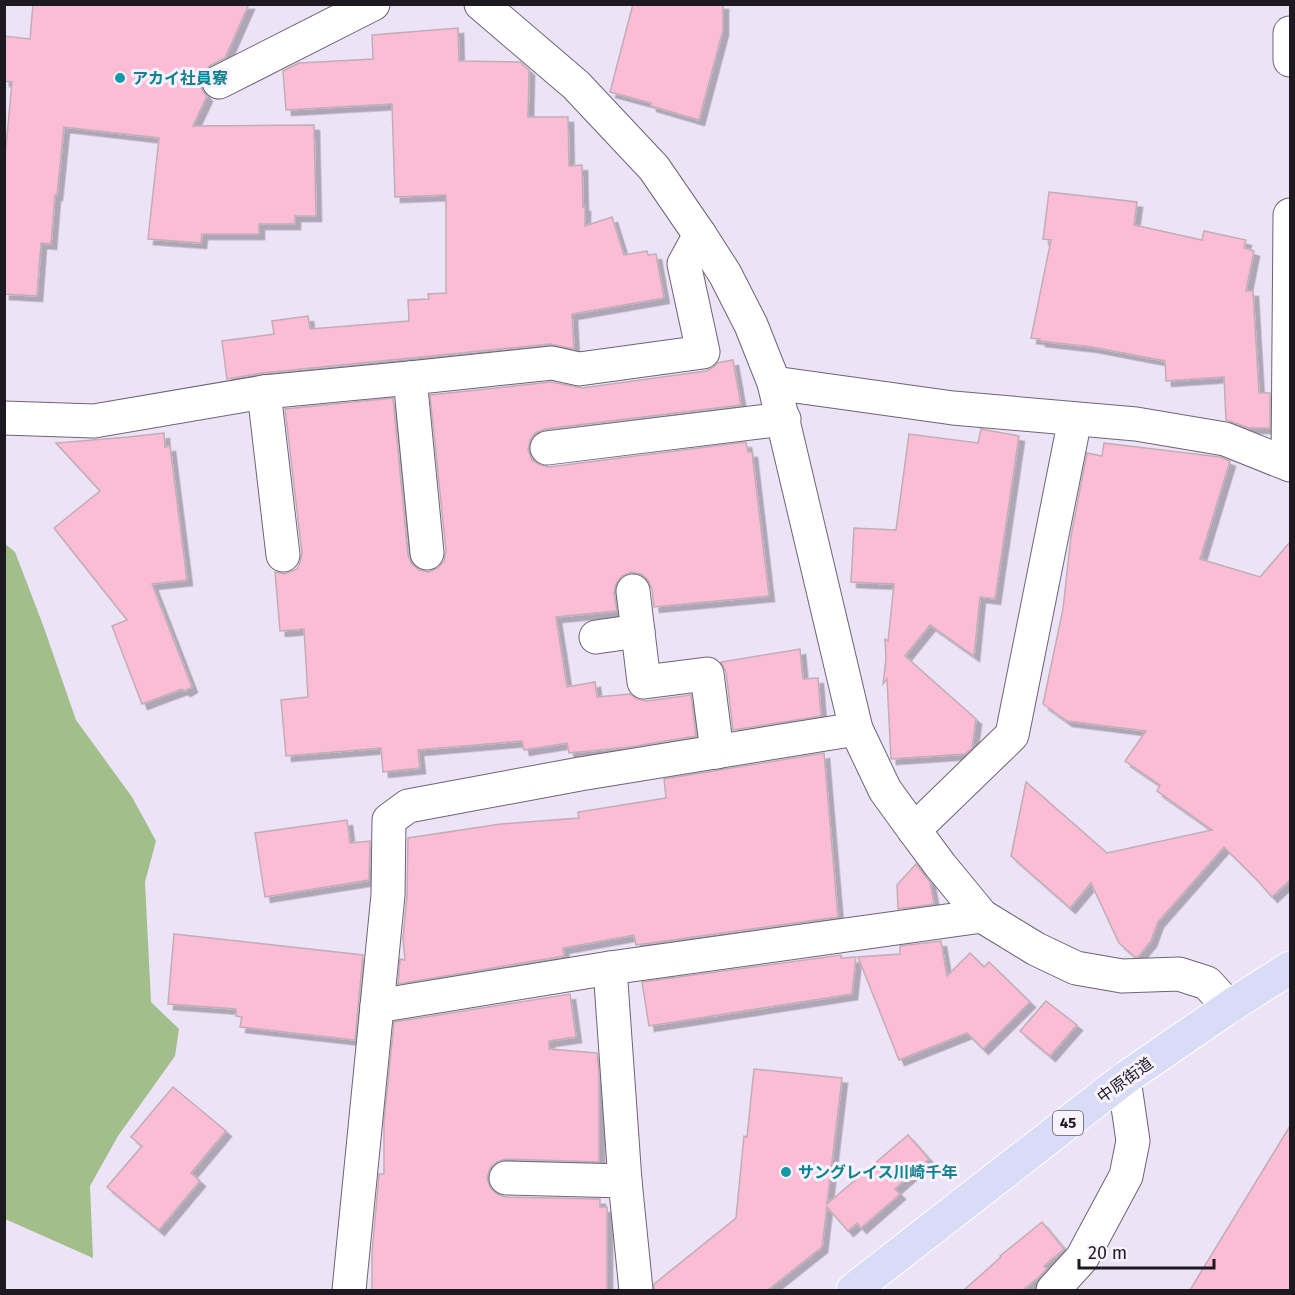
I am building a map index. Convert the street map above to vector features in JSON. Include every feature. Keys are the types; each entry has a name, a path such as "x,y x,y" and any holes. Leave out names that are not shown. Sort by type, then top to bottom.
{"main road":[{"name":"中原街道","path":"854,1290 1124,1079 1290,968"}],"street":[{"path":"219,82 373,4"},
{"path":"481,4 576,85 654,168 725,274 751,325 774,383 856,729 885,790 940,865 982,916 1036,949 1076,969 1122,976 1179,974 1207,983 1229,1007"},
{"path":"1290,33 1290,60"},
{"path":"774,383 953,408 1136,424 1225,439 1289,464 1290,215"},
{"path":"4,418 94,421 264,392 552,363 579,369 703,352 684,264 700,235"},
{"path":"410,378 427,553"},
{"path":"264,392 283,555"},
{"path":"547,448 784,419"},
{"path":"914,830 1012,735 1075,419"},
{"path":"633,591 645,682 707,674 717,752"},
{"path":"596,637 638,631"},
{"path":"349,1290 388,895 389,820 408,806 580,774 856,729"},
{"path":"376,1006 610,968 982,916"},
{"path":"610,968 625,1181 636,1290"},
{"path":"1053,1290 1082,1258 1126,1176 1133,1141 1124,1079"},
{"path":"506,1178 625,1181"}],"green space":[{"path":"4,543 15,552 76,720 132,797 156,841 145,882 151,1002 179,1029 175,1056 118,1136 90,1186 93,1258 5,1219"}],"building":[{"path":"33,4 249,4 225,58 203,72 200,82 207,96 193,126 314,125 316,216 295,216 295,224 259,224 259,234 202,234 201,243 148,239 159,138 64,127 51,244 41,243 37,296 4,294 4,168 12,82 4,81 4,36 30,39"},
{"path":"633,4 723,4 723,30 699,120 651,106 651,103 610,92"},
{"path":"458,28 459,61 520,62 529,70 528,117 568,117 569,166 582,165 585,226 612,217 624,255 647,251 648,255 656,254 664,298 572,314 574,349 550,344 262,373 227,379 222,341 274,334 272,321 308,316 310,329 409,321 408,300 429,299 428,294 446,293 446,195 395,197 392,104 286,110 283,71 299,63 373,59 372,35"},
{"path":"1049,192 1137,202 1134,225 1202,240 1204,231 1246,240 1244,248 1254,251 1246,291 1253,291 1259,393 1270,393 1270,428 1249,428 1226,420 1224,377 1166,381 1165,361 1031,338 1051,240 1043,239"},
{"path":"733,360 741,405 545,429 535,433 530,440 528,450 532,460 549,467 746,442 748,452 752,452 769,596 654,607 652,589 648,580 641,574 631,572 622,576 616,584 614,593 617,611 556,617 567,687 595,682 597,697 630,694 646,701 691,695 696,736 630,747 569,753 567,743 524,750 522,741 418,750 420,768 383,772 381,748 286,756 281,700 308,697 304,629 280,631 275,572 285,574 297,569 302,553 285,409 393,398 408,555 411,563 419,570 429,572 438,568 444,561 446,551 430,395 551,382 582,388 706,371 717,363"},
{"path":"981,429 1019,436 995,599 980,597 974,656 930,625 905,656 976,719 972,748 965,754 891,759 887,679 883,684 886,659 885,639 888,641 894,584 851,582 854,528 896,530 909,434 978,443"},
{"path":"164,433 165,447 170,446 187,580 152,584 192,687 142,704 112,626 127,620 54,528 100,491 56,443"},
{"path":"1104,443 1220,457 1230,461 1200,559 1260,577 1290,542 1290,880 1272,897 1224,847 1158,922 1151,941 1138,957 1119,943 1091,883 1070,908 1011,856 1026,782 1107,853 1212,830 1157,791 1160,785 1125,761 1146,731 1067,721 1043,704 1063,609 1071,536 1087,453 1102,456"},
{"path":"800,649 803,679 818,678 821,716 733,730 726,672 721,662"},
{"path":"824,753 838,917 636,945 634,935 563,948 564,956 398,984 400,959 405,960 403,938 407,895 408,838 501,824 579,818 578,812 666,798 664,779"},
{"path":"347,820 350,843 370,841 369,880 265,897 255,833"},
{"path":"916,864 930,882 934,904 898,909 897,885"},
{"path":"174,934 363,955 355,1040 240,1027 242,1017 236,1016 236,1009 168,1004"},
{"path":"941,941 947,976 970,953 984,967 989,962 1030,1002 983,1049 967,1033 899,1060 858,957 900,954 900,946"},
{"path":"841,955 841,958 856,957 852,994 649,1026 642,982"},
{"path":"570,994 576,1037 549,1041 549,1049 597,1053 599,1162 506,1159 490,1168 487,1178 490,1187 497,1194 505,1197 600,1199 600,1207 607,1207 607,1290 372,1290 372,1253 379,1174 384,1174 384,1121 394,1022"},
{"path":"1046,1001 1077,1025 1050,1056 1020,1031"},
{"name":"サングレイス川崎千年","path":"754,1069 842,1078 827,1204 908,1135 929,1159 895,1189 900,1194 861,1228 857,1223 848,1231 827,1207 822,1247 768,1290 654,1290 654,1284 736,1218 744,1136 747,1137"},
{"path":"173,1087 226,1131 191,1173 200,1181 159,1230 107,1187 142,1146 131,1137"},
{"path":"1290,1126 1290,1290 1190,1290"},
{"path":"1042,1222 1064,1249 1044,1266 1047,1269 1039,1277 1023,1290 964,1290 1000,1256"}],"place":[{"name":"アカイ社員寮","path":"120,78"},
{"name":"サングレイス川崎千年","path":"786,1172"}]}
